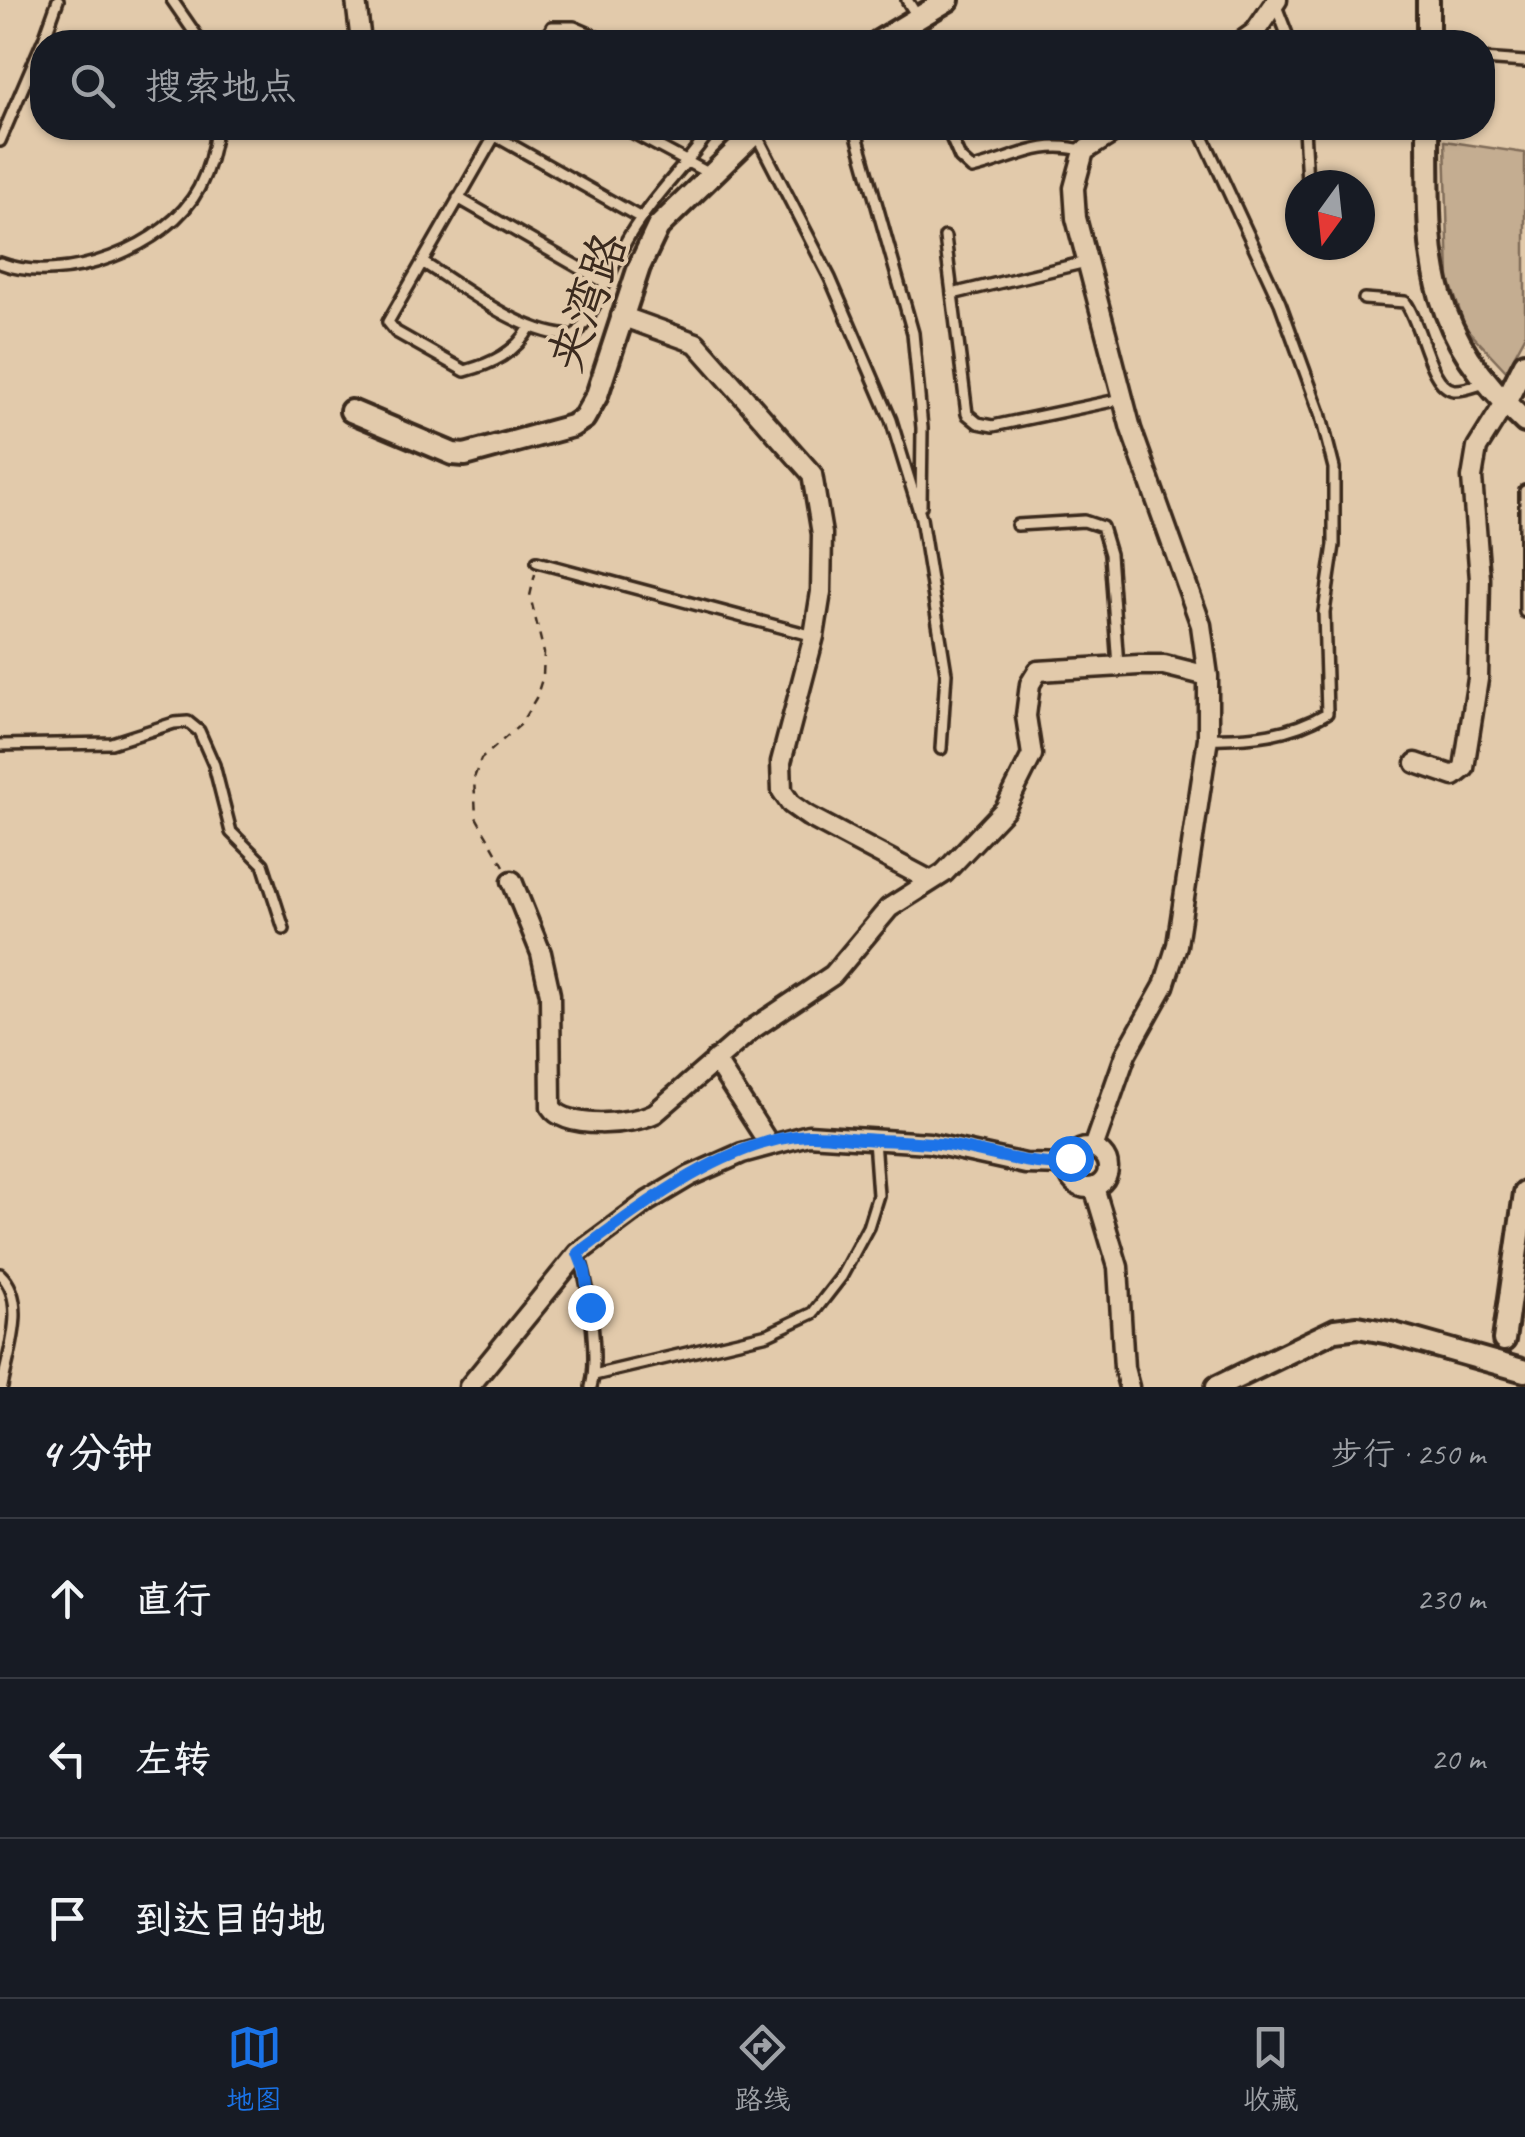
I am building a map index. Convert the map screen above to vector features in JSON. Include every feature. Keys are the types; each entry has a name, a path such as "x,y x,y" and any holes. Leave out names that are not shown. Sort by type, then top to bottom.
{"street":[{"path":"356,0 360,30"},
{"path":"891,30 913,9 948,0"},
{"path":"1428,0 1428,30"},
{"path":"1252,30 1276,3"},
{"name":"夹湾路","path":"351,411 453,454 572,426 584,418 598,395 621,316 658,227 746,140"},
{"path":"1092,1148 1126,1054 1164,986 1177,944 1208,738 1208,676 1202,625 1168,538 1122,398 1076,218 1074,188 1084,152 1102,140"},
{"path":"1428,140 1433,278 1449,324 1468,359 1525,422"},
{"path":"621,316 696,342 812,474 822,534 821,592 814,636 781,762 782,791 790,804 808,816 931,882"},
{"path":"1416,763 1454,776 1464,768 1478,680 1480,579 1472,478 1477,448 1525,363"},
{"path":"512,881 541,953 550,994 551,1107 558,1117 570,1120 641,1120 751,1030 833,976 889,908 958,862 1004,809 1023,778 1032,755 1026,716 1030,684 1038,671 1164,666 1208,676"},
{"path":"715,1060 769,1144"},
{"path":"470,1387 578,1253 648,1200 742,1152 808,1135 948,1146 1025,1164 1068,1165"},
{"path":"1092,1148 1104,1155 1108,1167 1105,1180 1094,1188 1074,1184 1068,1165 1074,1153 1092,1148"},
{"path":"1094,1188 1118,1267 1124,1368 1130,1387"},
{"path":"1504,1340 1525,1193"},
{"path":"1217,1387 1335,1330 1358,1327 1525,1372"}],"lane":[{"path":"48,30 58,0"},
{"path":"172,0 195,30"},
{"path":"1276,3 1286,30"},
{"path":"550,30 552,26 581,30"},
{"path":"1495,61 1525,62"},
{"path":"0,141 30,74"},
{"path":"0,108 14,112"},
{"path":"0,263 16,269 77,267 144,242 176,218 198,190 215,140"},
{"path":"492,140 388,322 396,332 464,371 494,363 524,338 530,327"},
{"path":"512,140 641,218"},
{"path":"647,140 710,174"},
{"path":"422,262 530,327 556,336 575,336 589,318 658,192 689,162 704,140"},
{"path":"762,140 830,278 891,420 921,518 946,673 941,749"},
{"path":"857,140 913,334 922,428 921,518"},
{"path":"952,140 960,158 972,169 1044,146 1064,145 1084,152"},
{"path":"1204,140 1280,303 1320,414 1334,468 1334,545 1324,612 1326,712 1305,726 1252,738 1208,738"},
{"path":"1305,140 1306,170"},
{"path":"458,198 606,284"},
{"path":"946,236 967,414 978,423 993,426 1122,398"},
{"path":"952,294 1086,262"},
{"path":"1364,299 1405,302 1416,316 1436,378 1444,386 1456,391 1487,382"},
{"path":"1525,491 1525,612"},
{"path":"1017,525 1084,521 1102,527 1110,554 1118,666"},
{"path":"538,562 814,636"},
{"path":"0,745 111,743 188,722 199,731 214,766 231,832 263,864 284,928"},
{"path":"594,1375 768,1334 813,1313 842,1277 868,1226 878,1194 874,1140"},
{"path":"578,1253 588,1289 594,1375 591,1387"},
{"path":"0,1274 9,1282 16,1310 2,1387"}],"path":[{"path":"512,881 476,817 474,778 481,758 520,725 536,698 543,676 544,653 530,596 538,562"}],"shaded area":[{"path":"1445,141 1525,153 1525,336 1506,371 1465,327 1449,279"}],"route":[{"path":"590,1307 578,1253 648,1200 690,1176 777,1141 808,1135 929,1143 1040,1165 1068,1165 1070,1158"}]}
